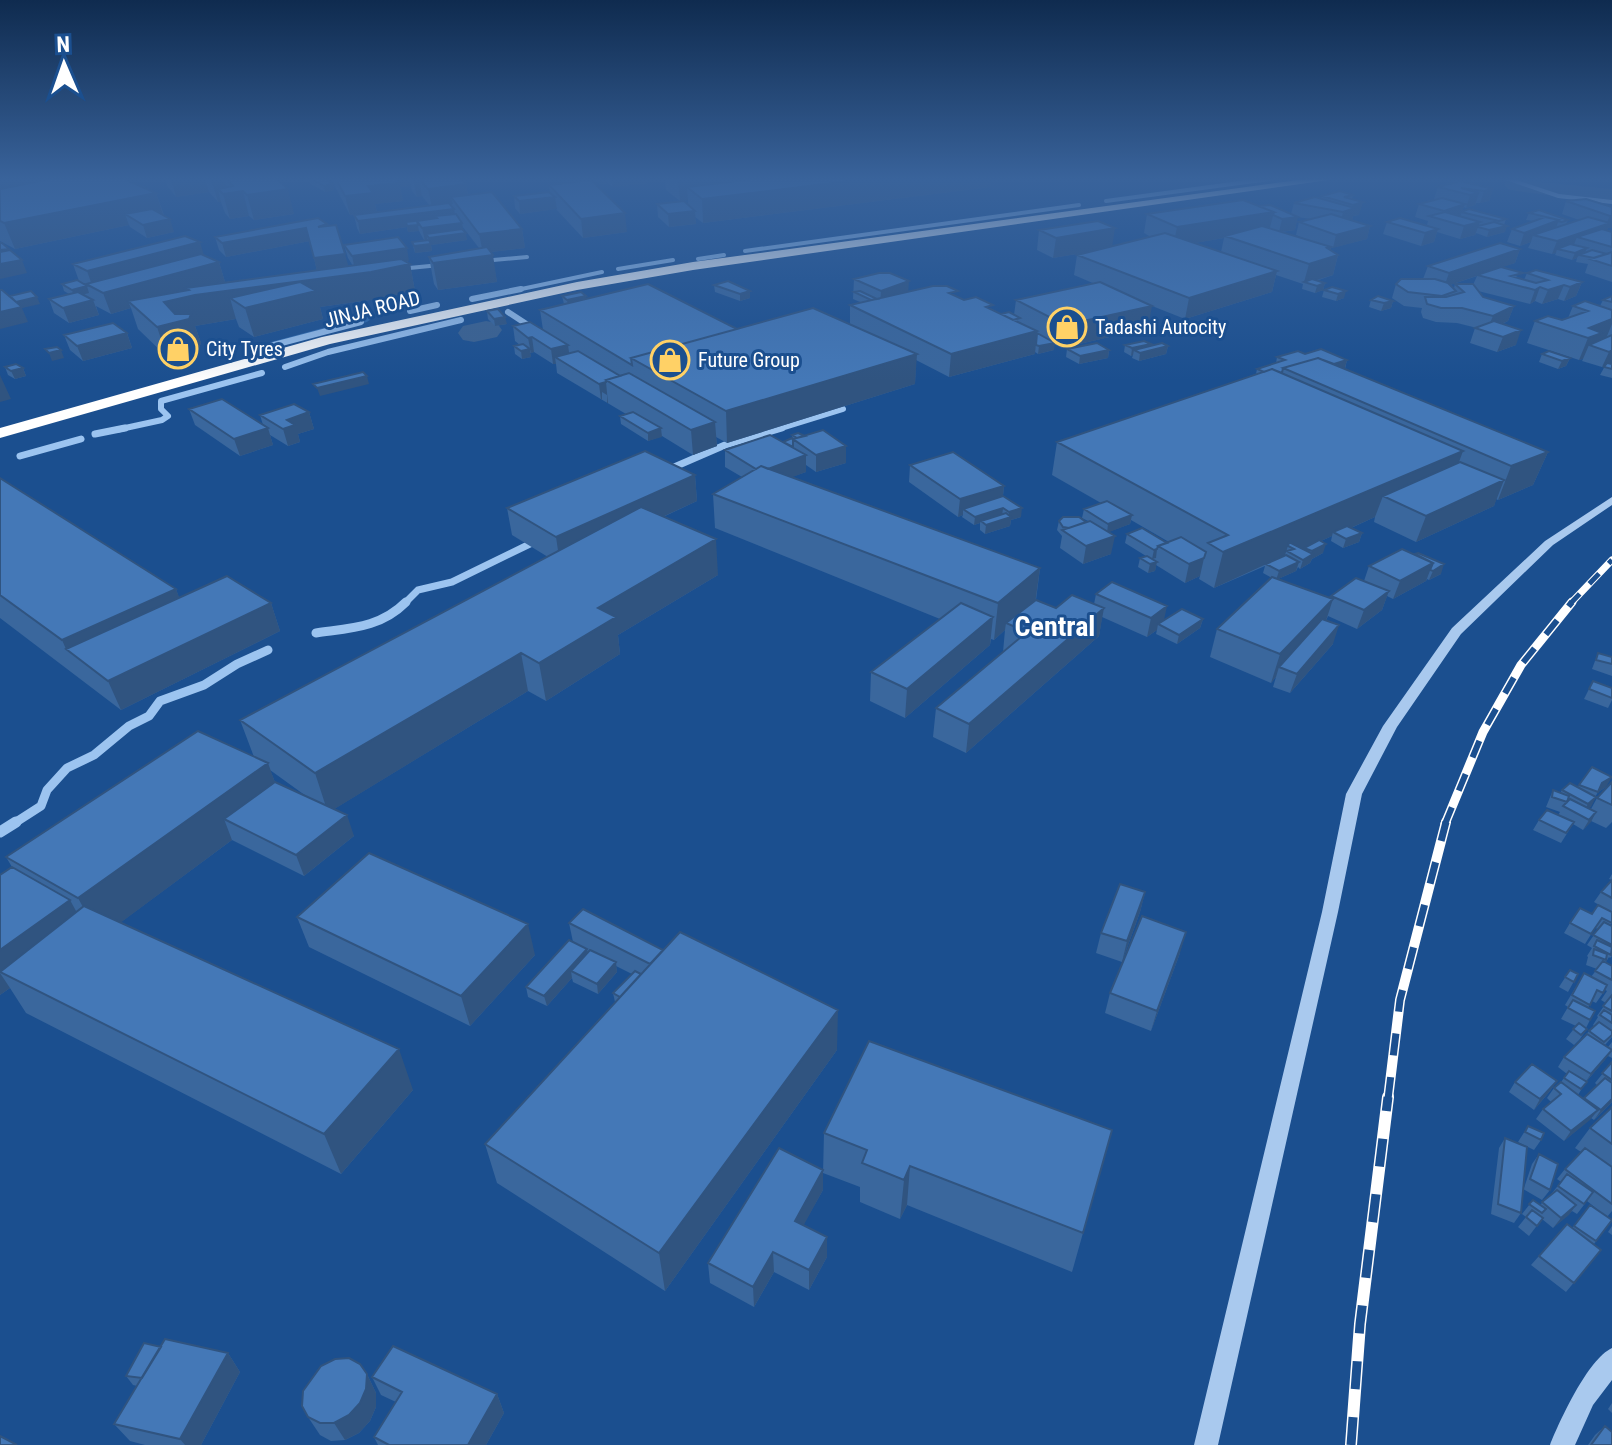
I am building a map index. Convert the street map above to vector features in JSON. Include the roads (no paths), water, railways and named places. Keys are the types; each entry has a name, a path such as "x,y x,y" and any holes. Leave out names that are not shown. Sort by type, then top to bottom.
{"highway":[{"name":"JINJA ROAD","path":"0,433 327,340 577,286 659,271 838,246"}],"street":[{"path":"1206,1445 1330,912 1354,794 1390,726 1456,631 1549,543 1612,500"},
{"path":"1562,1445 1585,1397 1612,1360"}],"waterway":[{"path":"745,251 778,246"},
{"path":"698,259 724,255"},
{"path":"482,261 527,257"},
{"path":"618,269 673,260"},
{"path":"399,269 440,265"},
{"path":"512,291 602,272"},
{"path":"472,299 521,289"},
{"path":"410,311 437,305"},
{"path":"508,312 534,329"},
{"path":"285,367 328,352 461,320"},
{"path":"270,346 361,322"},
{"path":"474,333 486,330"},
{"path":"116,430 162,420 168,416 161,409 161,401 262,373"},
{"path":"775,430 843,409"},
{"path":"95,434 125,428"},
{"path":"665,471 725,445 782,428"},
{"path":"20,456 81,439"},
{"path":"406,602 418,590 452,582 536,541"},
{"path":"316,633 375,622 406,602"},
{"path":"13,824 41,806 47,790 67,768 94,755 129,726 149,716 160,701 204,685 237,664 268,650"},
{"path":"0,832 16,822"}],"railway":[{"path":"1570,604 1612,560"},
{"path":"1445,824 1483,732 1521,665 1572,602"},
{"path":"1388,1099 1400,1000 1446,822"},
{"path":"1351,1445 1360,1324 1388,1097"}],"place":[{"name":"Tadashi Autocity","path":"1067,327"},
{"name":"City Tyres","path":"178,349"},
{"name":"Future Group","path":"670,360"}],"district":[{"name":"Central","path":"1055,626"}]}
